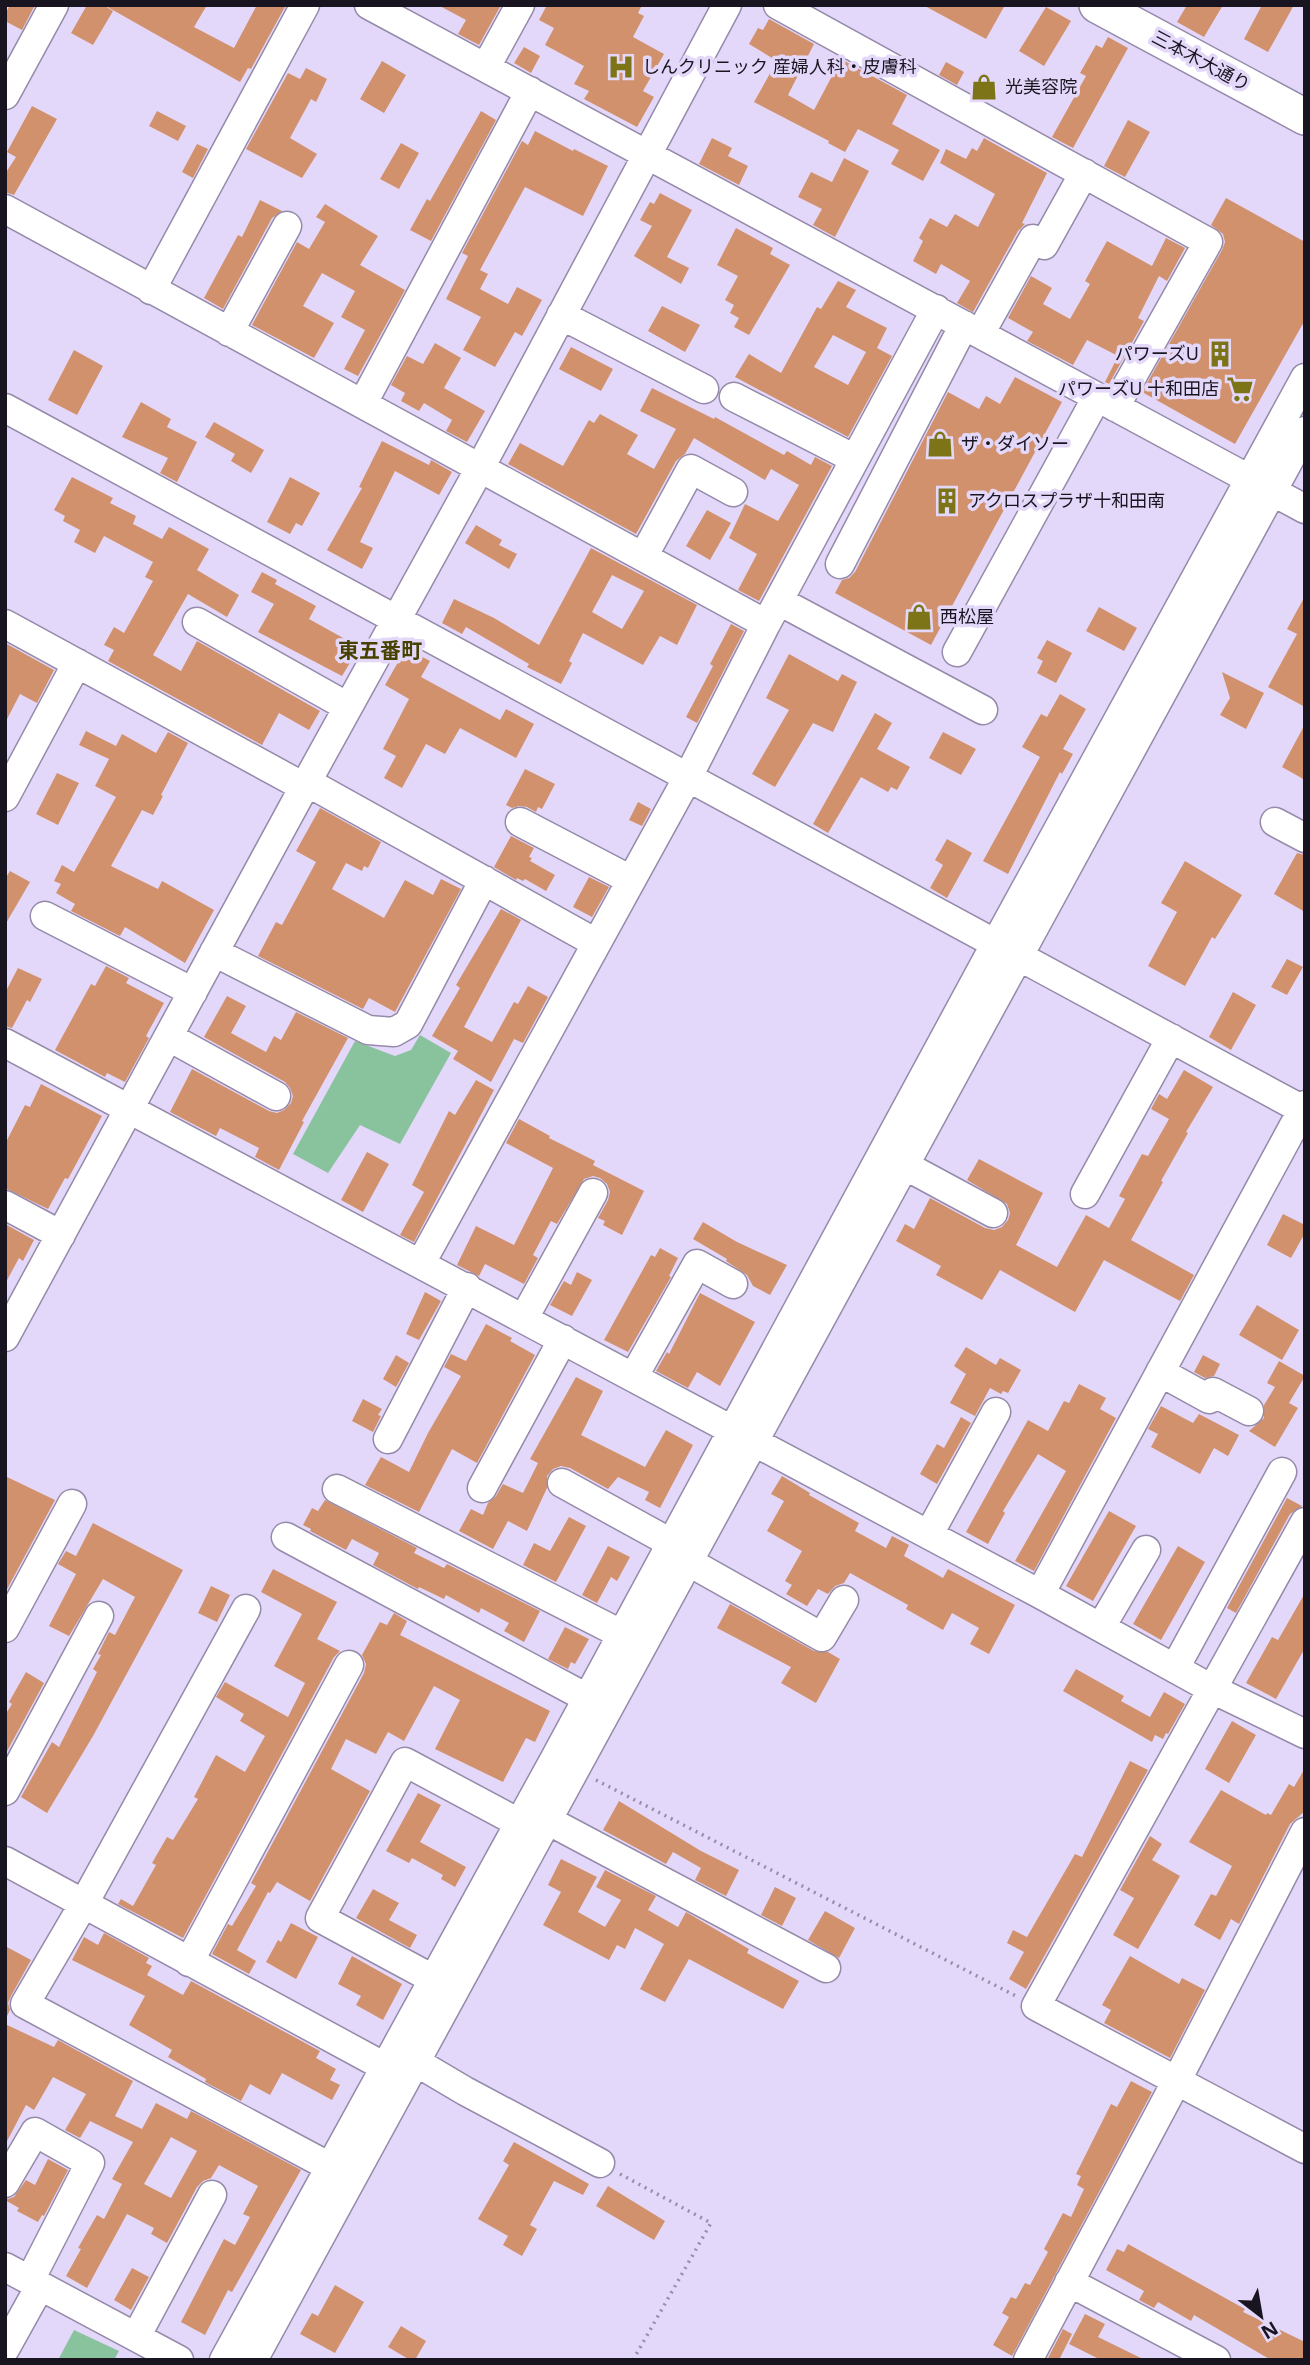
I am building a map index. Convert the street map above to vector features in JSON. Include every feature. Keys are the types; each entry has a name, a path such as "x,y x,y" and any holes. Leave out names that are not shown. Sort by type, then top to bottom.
{"main road":[{"name":"三本木大通り","path":"1116,10 1305,117"}],"street":[{"path":"5,95 54,5"},
{"path":"151,290 305,5"},
{"path":"369,5 1305,509"},
{"path":"486,68 520,5"},
{"path":"5,1337 480,468 727,5"},
{"path":"778,5 1208,242 1106,402 957,652"},
{"path":"363,403 530,91"},
{"path":"840,564 972,329 1033,239 1044,245 1084,173"},
{"path":"5,209 643,557 983,710"},
{"path":"229,332 287,226"},
{"path":"421,1263 688,777 772,613 936,309"},
{"path":"561,316 704,389"},
{"path":"253,2360 577,1770 680,1552 1260,485 1305,378"},
{"path":"734,397 855,459"},
{"path":"5,408 1304,1108 1040,1594"},
{"path":"1260,485 1305,431"},
{"path":"643,557 691,469 733,492"},
{"path":"197,622 348,707"},
{"path":"5,624 484,880 596,943"},
{"path":"5,797 77,663"},
{"path":"520,822 631,880"},
{"path":"1275,822 1305,838"},
{"path":"214,952 368,1030 394,1032 408,1024 484,880"},
{"path":"45,916 193,992"},
{"path":"744,1435 904,1166 1007,949"},
{"path":"169,1037 276,1096"},
{"path":"1085,1194 1171,1038"},
{"path":"5,1043 634,1376 1212,1689 1305,1734"},
{"path":"904,1166 993,1213"},
{"path":"524,1318 593,1193"},
{"path":"5,1205 61,1234"},
{"path":"634,1376 697,1264 733,1284"},
{"path":"388,1439 467,1287"},
{"path":"482,1488 563,1339"},
{"path":"1160,1372 1209,1399 1213,1392 1249,1411"},
{"path":"929,1534 996,1412"},
{"path":"1175,1668 1282,1472"},
{"path":"562,1483 822,1637 844,1600"},
{"path":"337,1489 621,1634"},
{"path":"5,1629 72,1504"},
{"path":"1305,1522 1036,2006 1305,2149"},
{"path":"286,1537 587,1698"},
{"path":"1101,1627 1146,1550"},
{"path":"224,2360 621,1634 680,1552"},
{"path":"246,1609 83,1905 25,2004 330,2167"},
{"path":"5,1791 99,1616"},
{"path":"190,1962 349,1665"},
{"path":"433,1979 320,1918 405,1762 519,1823"},
{"path":"549,1821 826,1968"},
{"path":"1028,2360 1305,1832"},
{"path":"5,1861 384,2067"},
{"path":"416,2062 600,2163"},
{"path":"5,2183 35,2132 90,2163 25,2278 5,2349"},
{"path":"136,2337 212,2195"},
{"path":"25,2278 179,2360"},
{"path":"1069,2282 1216,2360"}],"path":[{"path":"577,1770 1036,2006"},
{"path":"600,2163 711,2222 634,2360"}],"green space":[{"path":"420,1035 451,1053 400,1144 360,1125 328,1173 293,1154 355,1041 395,1056 411,1050"},
{"path":"74,2330 119,2351 114,2360 58,2360"}],"building":[{"path":"10,5 35,5 22,30 5,21"},
{"path":"87,5 103,5 113,11 93,45 71,33"},
{"path":"104,5 207,5 194,27 234,48 257,5 286,5 251,69 248,68 240,82"},
{"path":"438,5 501,5 479,45 458,34 466,20"},
{"path":"547,5 642,5 638,13 644,16 633,37 664,54 643,91 654,97 637,127 584,99 589,91 574,84 584,66 545,45 554,28 539,20"},
{"path":"923,5 1005,5 986,39"},
{"path":"1187,5 1223,5 1204,37 1177,22"},
{"path":"1262,5 1294,5 1268,52 1244,39"},
{"path":"1046,7 1071,21 1044,66 1019,51"},
{"path":"769,19 814,44 788,95 814,110 841,59 907,95 892,124 940,150 923,181 891,164 899,150 858,129 845,152 754,102 777,61 749,44 758,28 763,30"},
{"path":"1108,37 1128,48 1073,148 1052,137 1086,76 1080,73 1096,45 1102,48"},
{"path":"524,47 540,56 531,73 514,63"},
{"path":"382,61 406,75 384,113 360,99"},
{"path":"946,62 964,72 957,85 939,75"},
{"path":"306,68 327,79 316,102 311,99 290,138 317,154 302,178 246,149 288,73 300,79"},
{"path":"32,106 57,119 14,195 5,192 5,174 16,157 7,152"},
{"path":"157,111 186,126 178,141 149,126"},
{"path":"481,111 496,120 431,241 410,230 427,199 430,201"},
{"path":"1128,120 1150,132 1125,177 1104,166"},
{"path":"535,131 608,166 583,216 525,187 480,270 488,274 480,289 508,304 517,287 542,300 522,336 515,332 495,367 463,350 481,317 446,299 468,256 462,253 522,141 528,145"},
{"path":"712,138 732,148 728,156 748,166 739,185 699,164"},
{"path":"984,138 1047,173 1022,223 1025,224 1018,231 973,312 957,303 970,281 941,264 936,274 913,261 923,241 919,238 930,218 947,227 955,214 978,227 995,194 940,163 946,149 966,159 972,148 977,151"},
{"path":"401,143 419,153 399,189 380,179"},
{"path":"197,144 208,149 193,178 182,172"},
{"path":"844,158 869,171 835,237 813,225 822,209 798,197 811,172 832,182"},
{"path":"660,193 692,210 667,257 689,268 681,284 634,256 652,226 640,220 650,202 654,204"},
{"name":"パワーズU","path":"1226,198 1305,242 1305,320 1235,444 1142,392 1222,250 1225,242 1223,234 1211,225"},
{"path":"260,200 282,211 272,218 223,309 204,298 238,235 242,237"},
{"path":"325,204 378,236 360,265 405,290 358,376 344,369 365,330 341,317 355,291 322,273 303,306 334,323 314,358 252,325 297,242 309,249 325,222 316,217"},
{"path":"736,228 773,248 770,254 790,265 749,335 734,327 739,318 730,313 734,305 725,300 738,276 717,265"},
{"path":"1166,238 1185,248 1167,281 1159,276 1138,318 1144,321 1109,384 1105,382 1118,356 1087,340 1073,365 1027,341 1033,332 1008,318 1031,276 1052,288 1043,304 1070,319 1090,284 1085,281 1107,241 1152,266"},
{"path":"838,281 856,290 846,307 887,328 877,348 892,356 848,437 735,377 749,354 781,373 817,307 821,309","holes":["833,335 866,352 848,385 814,367"]},
{"path":"662,306 700,325 685,352 648,331"},
{"path":"435,343 461,358 444,388 485,411 467,442 446,431 452,420 424,403 419,411 401,401 405,393 391,385 407,356 423,364"},
{"path":"571,347 613,369 601,391 559,369"},
{"path":"74,350 103,366 77,415 48,400"},
{"name":"アクロスプラザ十和田南","path":"1015,377 1062,402 931,645 835,593 842,580 855,572 948,392 979,409 986,396 1000,404"},
{"path":"652,388 714,419 715,417 784,455 787,451 811,465 815,457 832,466 759,601 738,590 757,554 729,538 745,504 778,521 799,485 771,469 765,480 694,438 685,454 676,461 636,534 508,464 520,443 563,466 589,420 594,423 600,414 638,435 627,454 654,469 676,429 640,411"},
{"path":"141,402 171,419 167,427 197,442 177,482 160,473 168,458 122,437"},
{"path":"214,422 264,450 251,473 231,461 235,454 205,437"},
{"path":"382,441 429,465 431,460 452,472 439,495 395,471 360,542 373,548 362,569 327,550 362,488 359,487"},
{"path":"72,477 113,498 110,503 136,516 133,524 162,539 169,527 209,549 197,570 239,595 227,617 188,594 153,655 181,671 197,641 320,711 309,730 279,713 262,745 108,661 114,650 104,645 114,627 124,633 153,581 145,577 153,562 104,536 95,553 74,542 80,530 63,521 65,516 54,510"},
{"path":"290,477 320,493 302,526 296,523 290,534 267,522"},
{"path":"707,510 731,523 710,560 686,546"},
{"path":"476,525 502,540 499,545 517,554 509,569 465,543"},
{"path":"591,548 697,605 677,645 660,636 643,665 583,633 561,684 527,667 529,664 466,627 462,634 442,623 454,599 494,618 539,645","holes":["612,575 644,591 622,629 592,612"]},
{"path":"262,572 277,580 275,584 316,606 309,619 345,639 337,654 351,661 342,676 258,632 274,604 251,592"},
{"path":"1305,596 1305,707 1268,687 1297,634 1287,629"},
{"path":"1099,607 1137,628 1124,651 1086,631"},
{"path":"731,624 744,631 697,723 686,717"},
{"path":"1047,640 1072,653 1056,683 1037,673 1043,661 1037,658"},
{"path":"5,643 54,670 37,703 20,694 5,723"},
{"path":"413,652 430,661 421,677 500,720 506,709 534,724 516,758 460,728 445,754 426,744 402,788 384,778 396,756 383,749 409,699 385,685 401,657"},
{"path":"789,654 838,681 842,674 857,682 833,732 813,723 775,787 752,774 789,710 766,698"},
{"path":"1222,672 1264,693 1246,729 1220,715 1230,698"},
{"path":"1060,694 1086,709 1063,749 1073,754 1062,774 1060,772 1008,874 983,861 1040,757 1022,747 1041,714 1047,717"},
{"path":"875,713 892,723 877,749 910,767 897,790 891,787 888,792 861,777 828,833 813,824"},
{"path":"1305,724 1305,780 1282,767"},
{"path":"86,731 116,746 122,734 156,753 168,732 188,743 153,815 142,810 111,866 158,889 162,881 214,910 185,963 125,927 120,936 71,911 75,904 56,893 61,884 54,881 62,865 74,872 116,797 95,786 109,759 79,745"},
{"path":"943,732 976,749 961,775 929,758"},
{"path":"525,769 555,784 542,809 538,807 536,812 527,807 512,808 506,805"},
{"path":"57,773 79,783 58,825 36,814"},
{"path":"638,802 651,809 642,826 629,820"},
{"path":"320,808 381,842 368,868 364,866 362,871 346,863 332,889 384,918 405,880 433,895 441,879 461,889 395,1012 369,998 363,1009 258,956 276,922 282,925 316,862 296,851"},
{"path":"511,836 534,848 529,857 532,858 530,861 555,875 546,891 525,879 516,880 494,867"},
{"path":"947,839 972,853 947,898 930,888 943,865 935,860"},
{"path":"1297,853 1305,855 1305,912 1274,894"},
{"path":"1185,861 1242,895 1215,939 1212,937 1185,986 1148,966 1177,912 1161,903"},
{"path":"10,871 30,882 5,925 5,879"},
{"path":"589,877 609,887 592,917 573,907"},
{"path":"501,909 521,920 464,1027 492,1042 514,1002 518,1004 528,986 548,997 523,1043 514,1039 491,1082 453,1059 458,1051 432,1036 460,988 456,985"},
{"path":"1287,959 1303,967 1287,995 1271,987"},
{"path":"106,966 129,978 126,983 164,1003 125,1082 107,1073 105,1077 55,1050 91,984 95,986"},
{"path":"18,968 42,979 12,1028 5,1026 5,993"},
{"path":"1233,992 1256,1005 1231,1050 1209,1037"},
{"path":"227,996 246,1006 231,1033 266,1052 274,1036 281,1040 296,1012 348,1038 302,1121 304,1122 279,1170 255,1157 259,1148 220,1128 216,1136 170,1112 192,1069 269,1111 277,1113 291,1103 293,1096 285,1082 204,1037"},
{"path":"1184,1070 1213,1087 1186,1132 1188,1133 1131,1240 1194,1275 1180,1301 1104,1260 1075,1312 1000,1270 982,1300 936,1275 941,1266 896,1241 905,1224 914,1229 930,1198 985,1228 994,1230 1002,1227 1010,1213 1007,1204 967,1180 979,1159 1043,1193 1016,1245 1057,1267 1086,1215 1109,1228 1125,1199 1119,1196 1142,1154 1148,1156 1169,1119 1151,1109 1159,1094 1167,1099"},
{"path":"476,1080 494,1090 414,1242 400,1235 424,1192 412,1185 449,1111 455,1115"},
{"path":"41,1084 102,1116 68,1179 65,1178 48,1209 5,1188 5,1144 25,1105 30,1107"},
{"path":"519,1119 550,1136 549,1138 595,1161 593,1165 644,1191 622,1235 603,1225 605,1221 598,1218 608,1200 610,1192 607,1184 593,1176 584,1179 557,1224 551,1221 533,1255 538,1258 524,1284 485,1264 479,1276 457,1265 476,1226 514,1245 553,1168 506,1143"},
{"path":"367,1152 389,1164 363,1212 341,1200"},
{"path":"1283,1214 1305,1225 1305,1233 1291,1258 1267,1245"},
{"path":"703,1222 737,1242 787,1265 770,1295 753,1286 747,1275 726,1261 727,1259 693,1239"},
{"path":"5,1224 34,1240 23,1261 19,1258 5,1284"},
{"path":"660,1248 678,1258 669,1276 671,1277 628,1352 604,1340 651,1255 655,1257"},
{"path":"577,1272 592,1280 572,1316 550,1305 564,1281 571,1285"},
{"path":"425,1292 441,1301 419,1340 406,1334"},
{"path":"700,1293 755,1322 720,1386 697,1372 688,1388 656,1371 667,1352 669,1354"},
{"path":"1257,1305 1299,1330 1282,1360 1239,1335"},
{"path":"486,1324 535,1355 477,1463 452,1449 419,1512 365,1485 381,1457 409,1472 461,1376 444,1367 451,1354 466,1361"},
{"path":"966,1347 996,1365 1000,1358 1021,1370 1008,1393 1003,1391 1001,1394 990,1388 975,1416 950,1403 966,1374 954,1366"},
{"path":"396,1355 409,1363 396,1387 383,1379"},
{"path":"1203,1355 1220,1364 1214,1376 1205,1378 1194,1372"},
{"path":"1279,1361 1305,1376 1289,1403 1298,1408 1275,1447 1249,1431 1264,1418 1264,1405 1275,1387 1267,1383"},
{"path":"576,1377 603,1391 581,1435 645,1467 666,1430 693,1445 660,1508 645,1500 649,1492 618,1477 608,1489 570,1468 561,1466 553,1469 547,1476 547,1488 527,1531 508,1521 493,1549 459,1531 471,1509 483,1515 488,1503 503,1484 523,1493 538,1463 530,1459"},
{"path":"1079,1384 1106,1398 1100,1409 1116,1418 1034,1571 1015,1561 1066,1471 1038,1454 1003,1511 1005,1513 988,1544 966,1532 1028,1420 1048,1431 1064,1401 1069,1403"},
{"path":"363,1399 382,1409 373,1432 352,1421"},
{"path":"1161,1406 1193,1423 1199,1414 1239,1435 1228,1456 1214,1448 1200,1474 1151,1447 1158,1434 1148,1429"},
{"path":"961,1417 971,1423 937,1484 920,1474 937,1444 944,1448"},
{"path":"5,1476 55,1500 5,1593"},
{"path":"782,1476 810,1493 809,1495 859,1523 855,1531 886,1548 892,1536 909,1545 904,1556 943,1578 948,1569 1015,1605 989,1654 970,1644 979,1628 952,1613 943,1630 906,1609 908,1605 850,1573 844,1583 835,1586 828,1594 818,1589 807,1606 786,1594 792,1585 785,1581 802,1551 767,1531 784,1501 771,1494"},
{"path":"1287,1498 1302,1506 1290,1514 1236,1613 1227,1608"},
{"path":"325,1500 417,1548 414,1553 444,1568 447,1564 540,1611 524,1642 504,1631 509,1623 481,1608 479,1613 446,1595 444,1599 419,1587 418,1589 373,1565 379,1553 352,1539 346,1550 310,1531 311,1529 303,1525 312,1508 318,1511"},
{"path":"1109,1511 1136,1526 1093,1601 1066,1586"},
{"path":"569,1517 586,1526 556,1582 523,1565 534,1543 550,1551"},
{"path":"93,1523 183,1570 93,1736 47,1813 21,1797 52,1742 59,1747 97,1672 93,1669 109,1632 115,1635 135,1597 103,1579 69,1636 49,1626 76,1574 58,1564 66,1551 76,1556"},
{"path":"608,1546 630,1557 617,1581 611,1577 597,1603 582,1595"},
{"path":"1178,1546 1205,1562 1161,1640 1133,1624"},
{"path":"273,1569 337,1602 317,1639 340,1651 334,1657 183,1938 118,1904 121,1899 133,1906 156,1865 152,1863 167,1837 173,1840 198,1799 194,1797 216,1755 245,1772 265,1736 240,1721 244,1714 216,1697 225,1682 288,1717 305,1683 274,1666 302,1614 261,1592"},
{"path":"211,1586 230,1595 217,1622 198,1613"},
{"path":"1305,1593 1305,1648 1276,1699 1246,1683 1272,1637 1278,1640"},
{"path":"730,1604 814,1651 828,1652 840,1659 816,1703 781,1683 791,1667 717,1628"},
{"path":"394,1613 407,1621 400,1635 550,1711 535,1742 526,1738 503,1782 435,1749 460,1700 434,1686 404,1741 388,1732 376,1754 346,1739 331,1769 370,1791 310,1901 277,1882 270,1893 268,1892 237,1950 256,1961 249,1974 212,1954 228,1924 232,1926 256,1886 251,1883 364,1673 366,1664 362,1655 380,1622 387,1625"},
{"path":"565,1627 589,1639 575,1664 571,1662 568,1669 548,1659"},
{"path":"1076,1669 1124,1696 1121,1701 1150,1717 1164,1692 1185,1704 1168,1734 1166,1733 1163,1739 1155,1735 1152,1742 1063,1691"},
{"path":"26,1672 44,1683 5,1755 5,1715 12,1704 9,1702"},
{"path":"1232,1721 1256,1735 1229,1783 1205,1769"},
{"path":"1130,1761 1148,1770 1026,1989 1009,1979 1024,1952 1007,1943 1013,1930 1027,1937 1075,1854 1082,1857"},
{"path":"1305,1768 1305,1811 1290,1824 1239,1924 1231,1919 1220,1940 1194,1925 1211,1894 1216,1896 1232,1866 1189,1842 1221,1790 1266,1815 1271,1815 1289,1784 1294,1787"},
{"path":"418,1793 441,1805 420,1842 466,1867 455,1887 441,1879 443,1875 412,1858 409,1863 386,1851"},
{"path":"619,1801 701,1851 739,1870 726,1896 695,1880 701,1868 673,1852 666,1864 603,1830"},
{"path":"1150,1836 1162,1844 1152,1860 1180,1876 1138,1949 1113,1935 1134,1898 1120,1890"},
{"path":"561,1859 597,1877 578,1912 605,1927 621,1900 596,1887 605,1870 656,1896 648,1910 678,1927 686,1912 749,1949 747,1953 799,1981 783,2009 689,1959 665,2002 640,1989 664,1944 635,1928 625,1949 617,1945 609,1960 543,1925 561,1892 548,1885"},
{"path":"775,1887 796,1898 782,1926 761,1915"},
{"path":"373,1889 399,1903 389,1920 417,1935 410,1948 356,1918"},
{"path":"825,1911 855,1928 839,1958 808,1940"},
{"path":"291,1923 318,1937 296,1979 266,1962"},
{"path":"104,1933 149,1958 146,1963 152,1966 147,1975 183,1995 191,1981 320,2051 316,2058 336,2069 330,2080 340,2085 332,2100 282,2073 270,2095 250,2084 241,2101 205,2082 206,2079 168,2057 172,2050 129,2025 145,1996 72,1960 84,1937 98,1945"},
{"path":"5,1946 31,1960 11,1996 8,2003 10,2010 5,2020"},
{"path":"352,1956 402,1984 383,2020 356,2005 361,1996 338,1984"},
{"path":"1130,1956 1179,1984 1182,1978 1205,1990 1170,2058 1104,2023 1111,2010 1102,2005"},
{"path":"5,2024 54,2047 58,2040 133,2081 115,2116 142,2129 156,2103 187,2119 191,2111 301,2170 232,2292 228,2290 205,2335 181,2322 224,2239 235,2245 250,2217 243,2214 258,2186 219,2165 211,2178 197,2187 167,2243 151,2234 154,2228 127,2214 87,2288 66,2276 97,2215 104,2219 122,2184 112,2179 133,2142 90,2121 80,2138 65,2130 86,2094 53,2077 34,2110 26,2105 5,2145","holes":["171,2137 197,2151 171,2198 144,2184"]},
{"path":"1131,2081 1152,2092 1012,2356 993,2345 1009,2317 1002,2313 1011,2297 1016,2299 1025,2283 1030,2285 1048,2252 1044,2249 1063,2213 1071,2217 1084,2189 1077,2185 1081,2176 1076,2174 1111,2104 1117,2107"},
{"path":"514,2142 589,2184 583,2195 554,2181 530,2225 537,2229 522,2256 503,2245 508,2236 478,2219 509,2165 503,2161"},
{"path":"48,2159 68,2170 44,2216 42,2215 38,2222 17,2211 19,2208 5,2200 14,2197 26,2180 35,2185"},
{"path":"608,2186 665,2221 654,2240 596,2206"},
{"path":"1128,2244 1245,2309 1243,2312 1305,2342 1305,2360 1271,2360 1194,2315 1191,2321 1158,2302 1154,2308 1139,2300 1144,2291 1106,2270 1117,2249 1124,2252"},
{"path":"132,2268 149,2277 131,2310 114,2300"},
{"path":"335,2285 364,2302 335,2353 300,2334 312,2313 318,2316"},
{"path":"1085,2314 1105,2324 1098,2337 1145,2360 1101,2360 1069,2344"},
{"path":"401,2326 426,2341 415,2360 410,2360 388,2347"},
{"path":"1063,2329 1072,2334 1059,2360 1047,2360"}],"place":[{"name":"しんクリニック 産婦人科・皮膚科","path":"621,67"},
{"name":"光美容院","path":"984,87"},
{"name":"パワーズU","path":"1220,354"},
{"name":"パワーズU 十和田店","path":"1240,389"},
{"name":"ザ・ダイソー","path":"940,444"},
{"name":"アクロスプラザ十和田南","path":"947,501"},
{"name":"西松屋","path":"919,617"}],"district":[{"name":"東五番町","path":"380,651"}]}
